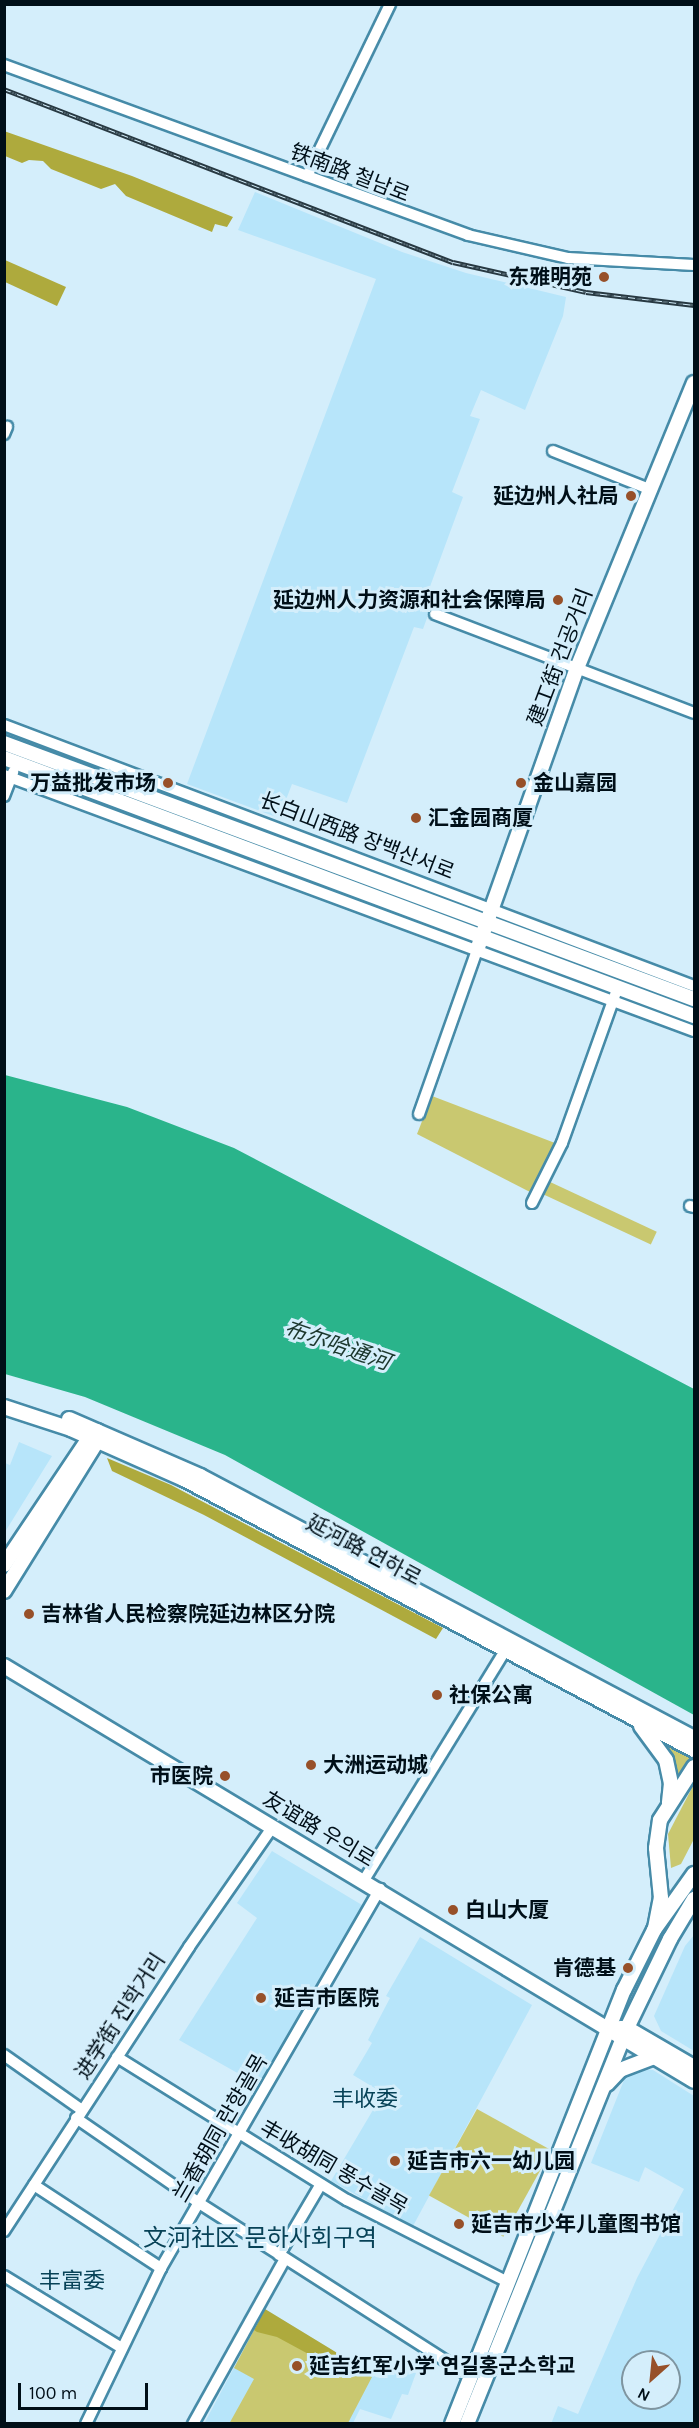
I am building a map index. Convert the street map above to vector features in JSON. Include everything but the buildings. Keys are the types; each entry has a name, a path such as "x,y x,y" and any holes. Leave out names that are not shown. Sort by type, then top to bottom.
{"main road":[{"name":"建工街 건공거리","path":"477,950 577,668 694,383"},
{"name":"长白山西路 장백산서로","path":"4,743 489,915 694,999"},
{"path":"11,760 694,1016"},
{"name":"延河路 연하로","path":"4,1398 200,1476 694,1738"},
{"name":"延河路 연하로","path":"4,1407 94,1435 219,1497 694,1750"},
{"path":"4,1565 94,1435"},
{"path":"4,1591 94,1435"},
{"name":"友谊路 우의로","path":"4,1666 11,1674 380,1889 612,2028 694,2067"},
{"path":"452,2424 612,2028 624,1990 654,1930 661,1888 657,1841 671,1783 666,1760 635,1719"},
{"path":"666,1810 694,1767"},
{"path":"691,1899 668,1886 663,1842 669,1821 694,1776"},
{"path":"467,2424 625,2033 691,1899 694,1874"},
{"path":"654,1930 691,1899"},
{"path":"678,1925 694,1920"},
{"name":"友谊路 우의로","path":"625,2033 654,2056 694,2080"},
{"path":"602,2090 620,2070 654,2056"}],"street":[{"path":"307,176 390,4"},
{"name":"铁南路 철남로","path":"4,65 307,176 417,220 512,247 598,262 694,265"},
{"path":"553,451 649,489"},
{"path":"435,615 694,713"},
{"name":"长白山西路 장백산서로","path":"4,725 489,915 694,986"},
{"path":"4,796 11,760"},
{"path":"8,776 694,1031"},
{"path":"419,1114 477,950"},
{"path":"532,1203 562,1143 618,987"},
{"path":"364,1880 506,1649"},
{"name":"进学街 진학거리","path":"4,2231 79,2114 273,1826"},
{"name":"兰香胡同 란향골목","path":"86,2424 161,2268 380,1889"},
{"path":"4,2055 199,2203 470,2376"},
{"name":"丰收胡同 풍수골목","path":"117,2057 321,2184 508,2282"},
{"path":"193,2424 321,2184"},
{"path":"34,2185 161,2268"},
{"path":"4,2276 122,2348"}],"shaded area":[{"path":"4,131 132,176 233,217 227,227 215,224 212,232 126,196 115,184 101,189 51,169 43,161 29,160 22,163 5,156"},
{"path":"255,192 402,252 466,273 566,297 563,316 525,410 481,390 470,416 480,419 452,492 463,497 428,592 435,596 423,629 414,627 347,803 292,784 279,818 187,784 376,279 238,230"},
{"path":"5,260 66,287 57,306 5,282"},
{"path":"432,1096 555,1143 530,1192 417,1134"},
{"path":"548,1181 657,1232 651,1244 542,1194"},
{"path":"19,1442 52,1456 5,1532 5,1463 10,1465"},
{"path":"107,1458 171,1485 443,1628 436,1639 204,1515 112,1471"},
{"path":"657,1740 692,1758 673,1792"},
{"path":"694,1784 694,1839 681,1864 671,1868 668,1834"},
{"name":"延吉市医院","path":"272,1851 367,1908 264,2088 179,2040 257,1918 237,1903"},
{"path":"694,1935 694,2051 661,2031 654,2016 685,1946"},
{"path":"420,1937 532,2005 413,2226 331,2181 383,2093 353,2075 372,2043 368,2040 390,1998 386,1996"},
{"path":"641,2068 653,2070 694,2096 694,2423 551,2424 558,2406 578,2414 637,2278 684,2189 645,2167 639,2182 591,2163 626,2075"},
{"path":"477,2109 551,2150 503,2237 429,2196"},
{"name":"延吉红军小学 연길홍군소학교","path":"265,2309 376,2377 380,2378 388,2362 416,2373 408,2395 402,2394 391,2419 360,2409 353,2423 204,2424"},
{"path":"265,2309 357,2365 349,2376 277,2337 257,2332 254,2330"},
{"name":"延吉红军小学 연길홍군소학교","path":"281,2329 372,2377 348,2423 229,2424 254,2379 234,2368 254,2330"}],"water":[{"name":"布尔哈通河","path":"5,1075 127,1107 234,1148 694,1389 694,1715 225,1455 85,1397 5,1374"}],"railway":[{"path":"4,89 453,262 586,292 694,305"}],"place":[{"name":"东雅明苑","path":"604,277"},
{"name":"延边州人社局","path":"631,496"},
{"name":"延边州人力资源和社会保障局","path":"558,600"},
{"name":"万益批发市场","path":"168,783"},
{"name":"金山嘉园","path":"521,783"},
{"name":"汇金园商厦","path":"416,818"},
{"name":"吉林省人民检察院延边林区分院","path":"29,1614"},
{"name":"社保公寓","path":"437,1695"},
{"name":"大洲运动城","path":"311,1765"},
{"name":"市医院","path":"225,1776"},
{"name":"白山大厦","path":"453,1910"},
{"name":"肯德基","path":"628,1968"},
{"name":"延吉市医院","path":"261,1998"},
{"name":"延吉市六一幼儿园","path":"395,2161"},
{"name":"延吉市少年儿童图书馆","path":"459,2224"},
{"name":"延吉红军小学 연길홍군소학교","path":"297,2366"}],"district":[{"name":"丰收委","path":"365,2100"},
{"name":"文河社区 문하사회구역","path":"260,2239"},
{"name":"丰富委","path":"72,2282"}]}
